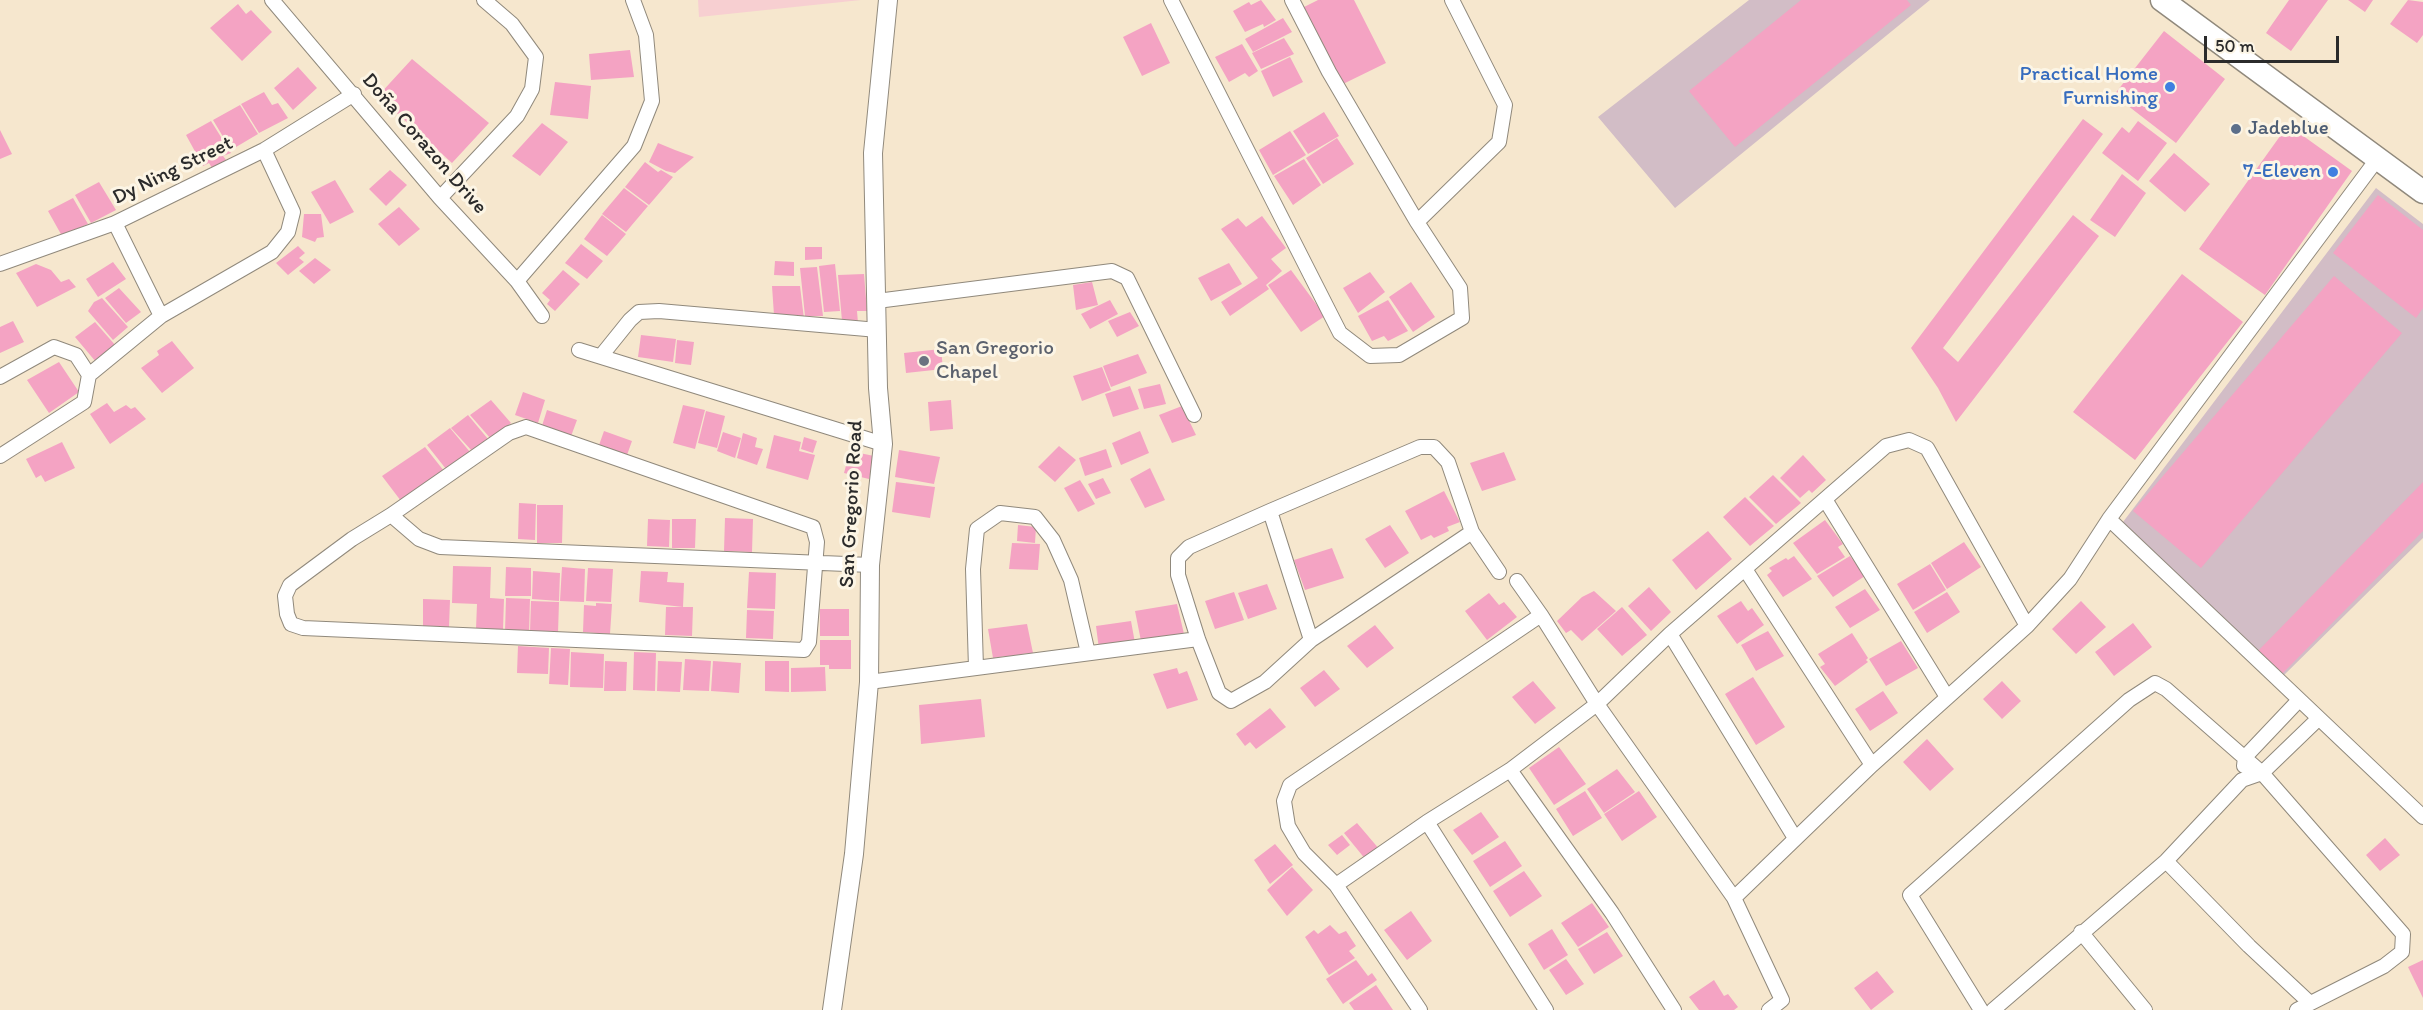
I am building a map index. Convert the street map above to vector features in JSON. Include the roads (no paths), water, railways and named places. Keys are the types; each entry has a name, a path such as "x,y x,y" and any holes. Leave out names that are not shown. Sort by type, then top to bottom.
{"main road":[{"path":"2162,0 2423,192"}],"street":[{"name":"Doña Corazon Drive","path":"272,0 440,198 517,281 542,316"},
{"path":"440,198 517,116 532,89 536,57 512,24 484,0"},
{"path":"517,281 634,146 649,110 652,101 646,34 633,0"},
{"name":"San Gregorio Road","path":"832,1010 854,854 869,682 870,565 883,444 878,388 873,153 888,0"},
{"path":"1171,0 1340,333 1370,356 1399,355 1462,318 1460,288 1417,222 1329,72 1292,0"},
{"path":"1417,222 1498,142 1505,105 1452,0"},
{"name":"Dy Ning Street","path":"0,264 115,223 264,150 354,94"},
{"path":"0,456 84,402 89,375 161,316 272,252 288,231 293,212 264,150"},
{"path":"1734,898 1872,765 2027,626 2070,579 2109,519 2378,158"},
{"path":"115,223 161,316"},
{"path":"877,301 1112,271 1127,278 1194,415"},
{"path":"601,356 639,312 658,311 878,330"},
{"path":"0,377 54,347 76,355 89,375"},
{"path":"579,350 883,444"},
{"path":"526,427 813,527 817,542 815,563 809,642 804,650 303,628 291,624 287,614 285,596 290,585 351,539 391,515 509,433 526,427"},
{"path":"1336,885 1427,822 1510,770 1597,704 1670,634 1826,501 1886,446 1909,441 1927,448 2027,626"},
{"path":"1472,532 1311,640 1265,682 1231,701 1219,693 1198,639 1178,575 1178,558 1189,547 1270,511 1420,447 1434,447 1448,462 1472,532 1499,572"},
{"path":"1826,501 1947,697"},
{"path":"1270,511 1311,640"},
{"path":"976,668 973,568 977,529 1000,513 1035,517 1053,540 1071,580 1088,653"},
{"path":"391,515 419,539 440,547 870,565"},
{"path":"2109,519 2423,817"},
{"path":"1745,569 1872,765"},
{"path":"1517,581 1597,704 1734,898 1782,1000 1769,1010"},
{"path":"1420,1010 1336,885 1304,853 1288,826 1284,801 1290,785 1541,615"},
{"path":"1670,634 1795,838"},
{"path":"869,682 1198,639"},
{"path":"1981,1010 1910,895 2129,700 2155,683 2166,689 2262,773 2403,934 2402,952 2384,966 2297,1010"},
{"path":"2242,780 2245,757 2299,700"},
{"path":"1993,1010 2166,861 2242,780 2262,773 2318,719"},
{"path":"1510,770 1612,913 1674,1010"},
{"path":"1427,822 1546,1010"},
{"path":"2166,861 2249,946 2310,1003"},
{"path":"2081,932 2145,1010"}],"place":[{"name":"Practical Home Furnishing","path":"2170,87"},
{"name":"Jadeblue","path":"2236,129"},
{"name":"7-Eleven","path":"2333,172"},
{"name":"San Gregorio Chapel","path":"924,361"}]}
